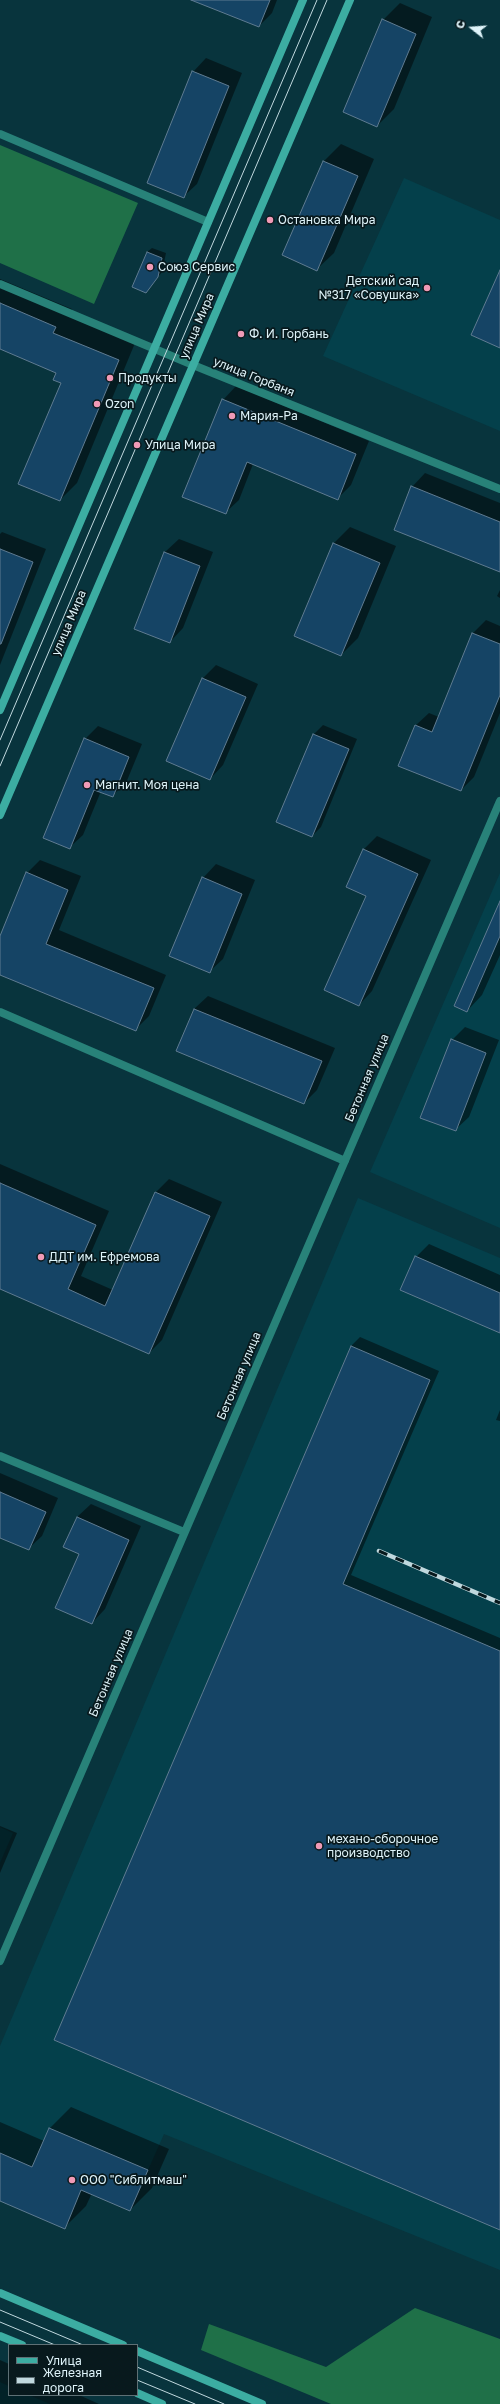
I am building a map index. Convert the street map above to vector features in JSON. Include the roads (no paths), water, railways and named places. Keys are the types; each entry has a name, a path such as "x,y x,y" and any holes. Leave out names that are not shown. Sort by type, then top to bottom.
{"street":[{"path":"0,710 303,0"},
{"name":"улица Мира","path":"0,815 350,0"},
{"path":"0,134 208,222"},
{"name":"улица Горбаня","path":"0,284 154,349 500,488"},
{"name":"Бетонная улица","path":"0,1961 500,801"},
{"path":"0,1012 345,1161"},
{"path":"0,1456 184,1532"},
{"path":"0,2293 121,2344"},
{"path":"0,2336 20,2344"},
{"path":"138,2351 262,2404"},
{"path":"138,2393 162,2404"}],"tram line":[{"path":"0,740 317,0"},
{"path":"0,766 327,0"},
{"path":"0,2310 81,2344"},
{"path":"0,2322 53,2344"},
{"path":"138,2367 224,2404"},
{"path":"138,2380 195,2404"}],"railway":[{"path":"379,1551 500,1603"}],"place":[{"name":"Остановка Мира","path":"270,220"},
{"name":"Союз Сервис","path":"150,267"},
{"name":"Детский сад №317 «Совушка»","path":"427,288"},
{"name":"Ф. И. Горбань","path":"241,334"},
{"name":"Продукты","path":"110,378"},
{"name":"Ozon","path":"97,404"},
{"name":"Мария-Ра","path":"232,416"},
{"name":"Улица Мира","path":"137,445"},
{"name":"Магнит. Моя цена","path":"87,785"},
{"name":"ДДТ им. Ефремова","path":"41,1257"},
{"name":"механо-сборочное производство","path":"319,1846"},
{"name":"ООО \"Сиблитмаш\"","path":"72,2180"}]}
